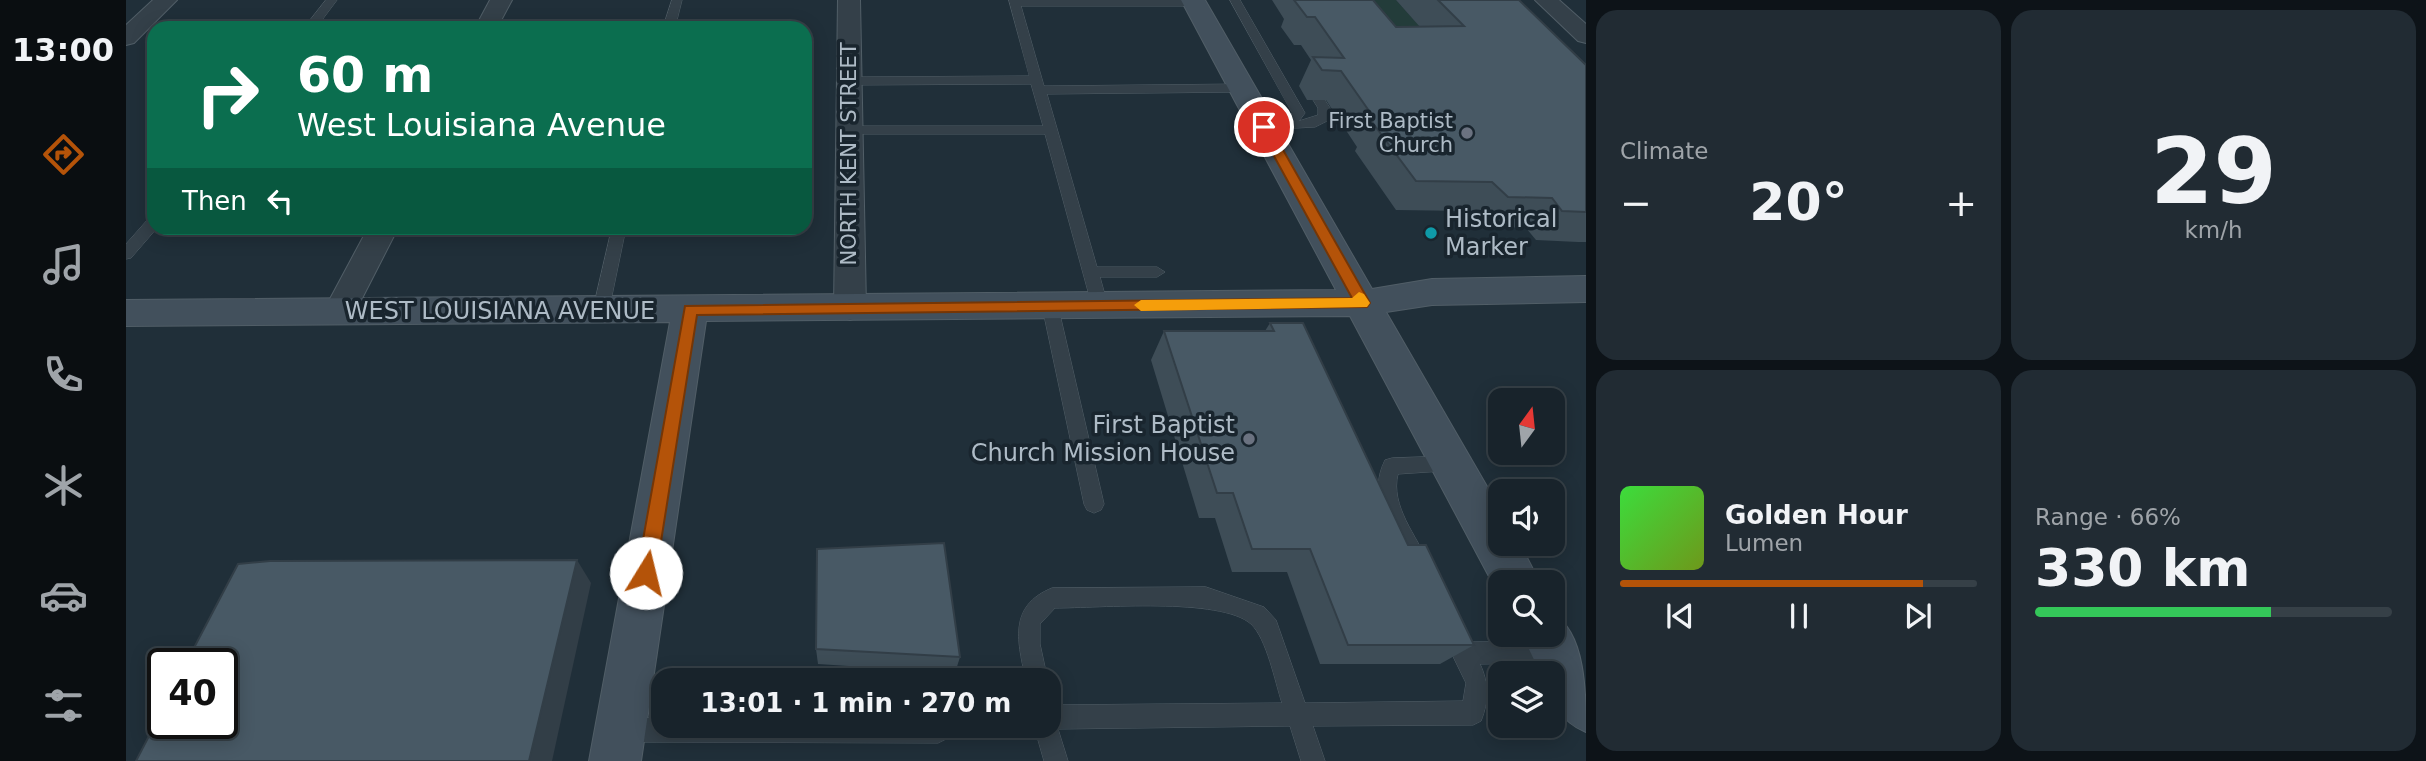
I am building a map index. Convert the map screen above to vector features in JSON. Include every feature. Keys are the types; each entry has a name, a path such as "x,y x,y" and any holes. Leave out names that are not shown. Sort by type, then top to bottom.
{"street":[{"path":"126,37 166,0"},
{"path":"490,21 501,0"},
{"name":"NORTH KENT STREET","path":"849,0 850,308"},
{"path":"1546,0 1583,31"},
{"path":"1194,2 1242,88 1275,126 1362,303 1510,570"},
{"path":"339,312 379,235"},
{"name":"WEST LOUISIANA AVENUE","path":"126,313 1362,303 1432,292 1586,289"},
{"path":"617,746 690,310"},
{"path":"1553,647 1586,707"}],"lane":[{"path":"316,21 332,0"},
{"path":"670,21 677,0"},
{"path":"1235,0 1285,75 1299,113 1275,126"},
{"path":"1100,306 1014,2 1194,2"},
{"path":"849,81 1242,88"},
{"path":"1275,126 1315,123 1324,117 1320,100"},
{"path":"849,130 1050,130"},
{"path":"126,254 147,229"},
{"path":"601,310 617,235"},
{"path":"1090,272 1157,272"},
{"path":"1050,306 1094,504"},
{"path":"1426,579 1384,492 1385,475 1392,466 1451,464"},
{"path":"1035,668 1028,625 1035,608 1052,598 1206,597 1256,614 1268,628 1312,761"},
{"path":"1061,717 1473,713 1477,682 1444,616"},
{"path":"1462,653 1515,647"},
{"path":"617,746 788,738"},
{"path":"1049,738 1056,761"}],"green space":[{"path":"1335,0 1396,0 1446,55"}],"building":[{"name":"First Baptist Church","path":"1294,0 1373,0 1396,27 1464,26 1438,0 1519,0 1586,65 1586,212 1562,211 1552,198 1508,197 1492,182 1416,181 1372,122 1374,118 1341,71 1322,70 1313,57 1344,58 1315,17 1307,17"},
{"name":"First Baptist Church Mission House","path":"1270,323 1303,323 1408,545 1426,545 1474,645 1348,645 1310,549 1252,549 1233,493 1217,493 1164,331 1274,331"},
{"path":"944,543 960,657 816,649 817,549"},
{"path":"577,560 529,761 136,761 147,739 238,739 238,648 194,648 238,564 270,561"}],"slow traffic":[{"path":"1141,305 1362,303 1359,297"}],"place":[{"name":"First Baptist Church","path":"1467,133"},
{"name":"Historical Marker","path":"1431,233"},
{"name":"First Baptist Church Mission House","path":"1249,439"}],"route":[{"path":"646,573 690,310 1362,303 1264,127"}]}
